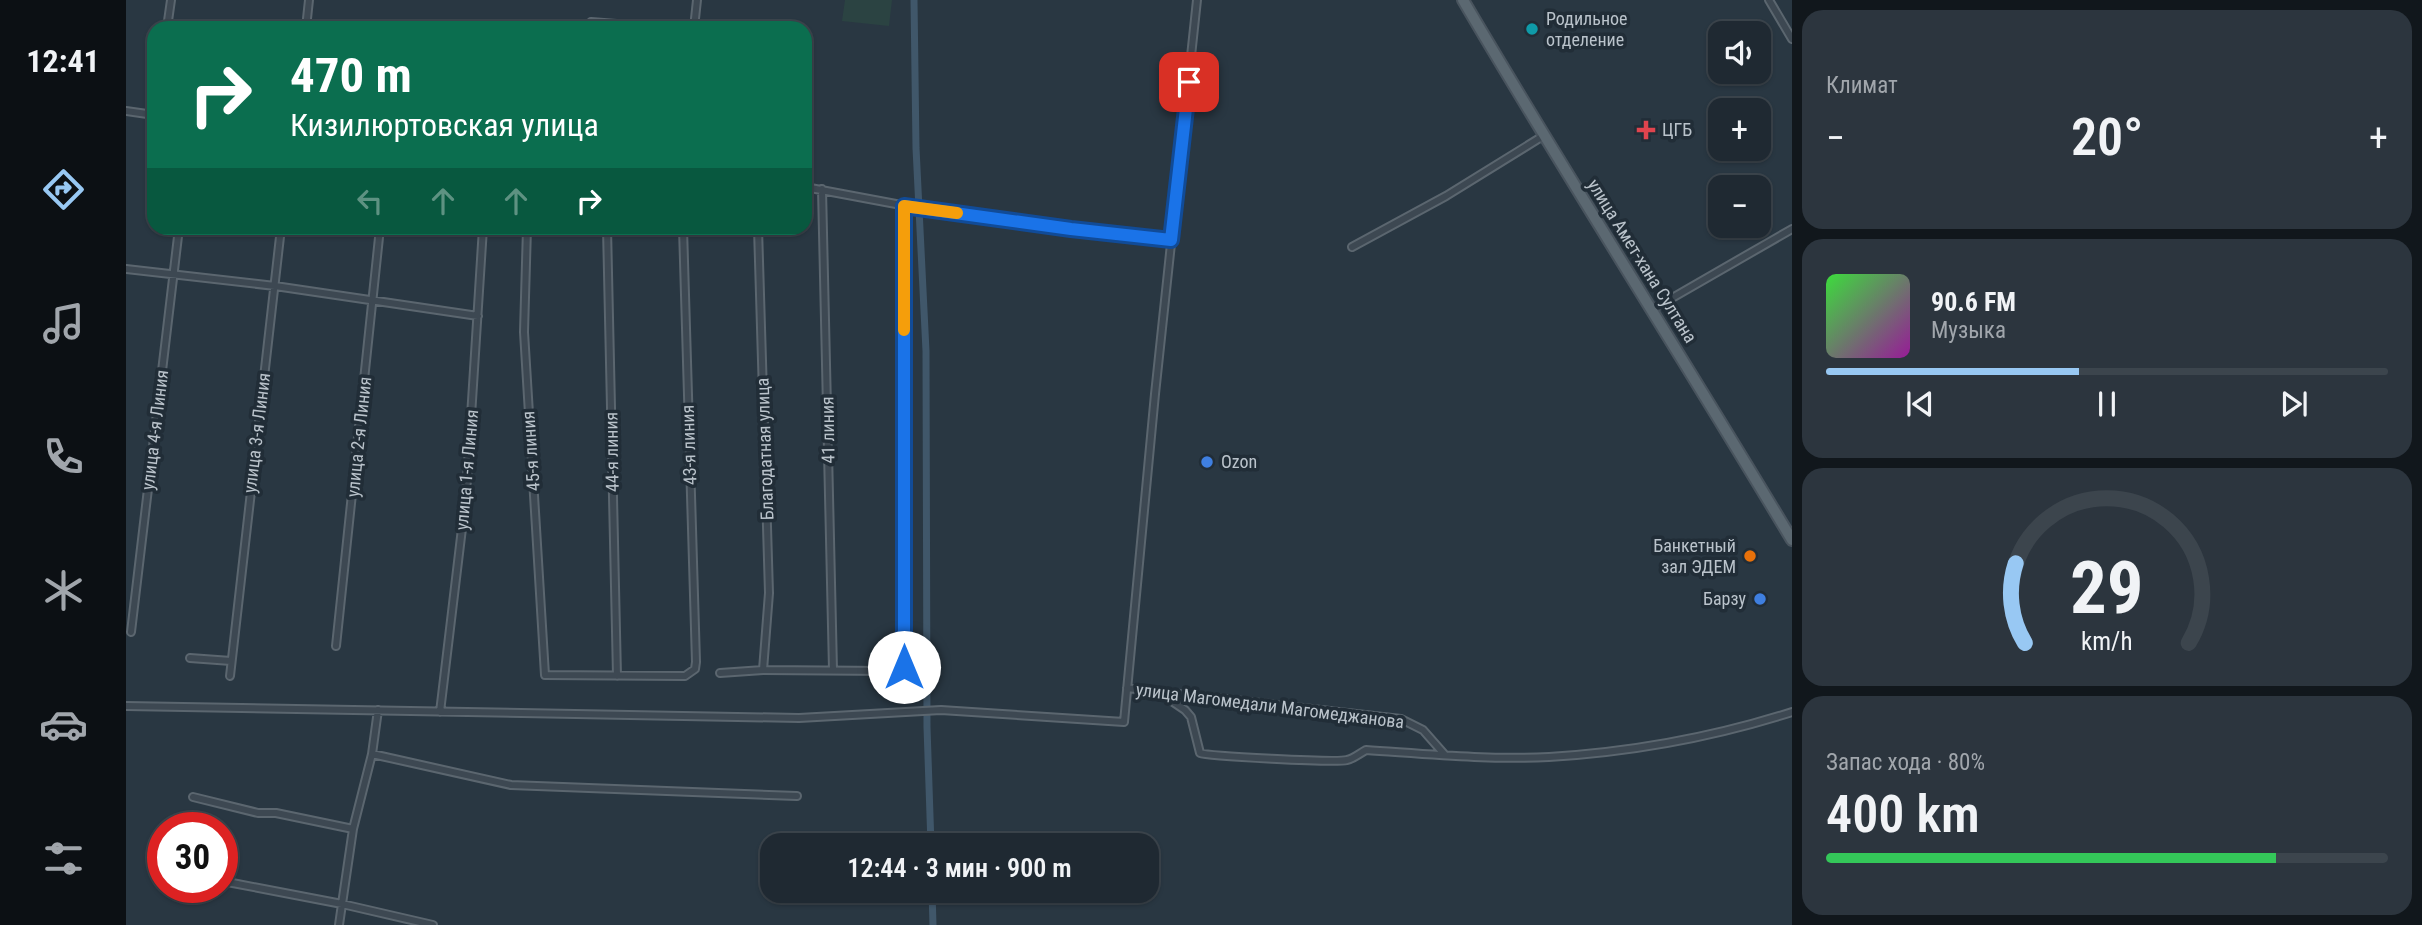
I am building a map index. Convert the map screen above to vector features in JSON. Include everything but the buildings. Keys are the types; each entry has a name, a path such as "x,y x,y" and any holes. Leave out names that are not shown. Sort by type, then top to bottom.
{"main road":[{"name":"улица Амет-хана Султана","path":"1462,0 1792,540"}],"street":[{"path":"168,21 171,0"},
{"path":"307,21 309,0"},
{"path":"695,21 697,0"},
{"name":"улица Магомедали Магомеджановa","path":"1197,0 1127,688 1401,719 1423,730 1445,755"},
{"path":"1769,0 1792,39"},
{"path":"126,111 147,114"},
{"path":"1352,247 1446,196 1543,136"},
{"path":"812,188 908,206 1171,240"},
{"name":"41 линия","path":"822,189 833,670"},
{"path":"720,673 763,670 900,670 904,667 908,206"},
{"path":"1653,309 1792,229"},
{"name":"улица 4-я Линия","path":"131,632 178,235"},
{"name":"улица 3-я Линия","path":"230,676 280,235"},
{"name":"улица 2-я Линия","path":"336,646 379,235"},
{"name":"улица 1-я Линия","path":"440,712 466,495 483,235"},
{"name":"45-я линия","path":"527,235 524,332 545,675 617,676"},
{"name":"44-я линия","path":"607,235 617,676"},
{"name":"43-я линия","path":"617,676 685,676 695,669 683,235"},
{"name":"Благодатная улица","path":"758,235 769,593 763,670"},
{"path":"126,269 275,286 478,316"},
{"path":"190,659 231,661"},
{"path":"126,706 799,718 941,710 1124,722 1127,688"},
{"path":"1157,691 1191,717 1198,749 1206,755 1349,760 1366,750 1445,755 1567,755 1679,741 1750,726 1792,712"},
{"path":"339,925 353,829 372,754 378,710"},
{"path":"372,754 511,785 797,796"},
{"path":"193,797 258,813 275,813 353,829"},
{"path":"238,884 433,925"}],"green space":[{"path":"845,0 892,0 889,26 842,21"}],"waterway":[{"path":"914,0 916,148 926,351 927,727 931,833"},
{"path":"932,903 933,925"}],"slow traffic":[{"path":"904,330 904,206 957,213"}],"place":[{"name":"Родильное отделение","path":"1532,29"},
{"name":"ЦГБ","path":"1646,130"},
{"name":"Ozon","path":"1207,462"},
{"name":"Банкетный зал ЭДЕМ","path":"1750,556"},
{"name":"Барзу","path":"1760,599"}],"route":[{"path":"904,667 904,206 1171,240 1189,82"}]}
